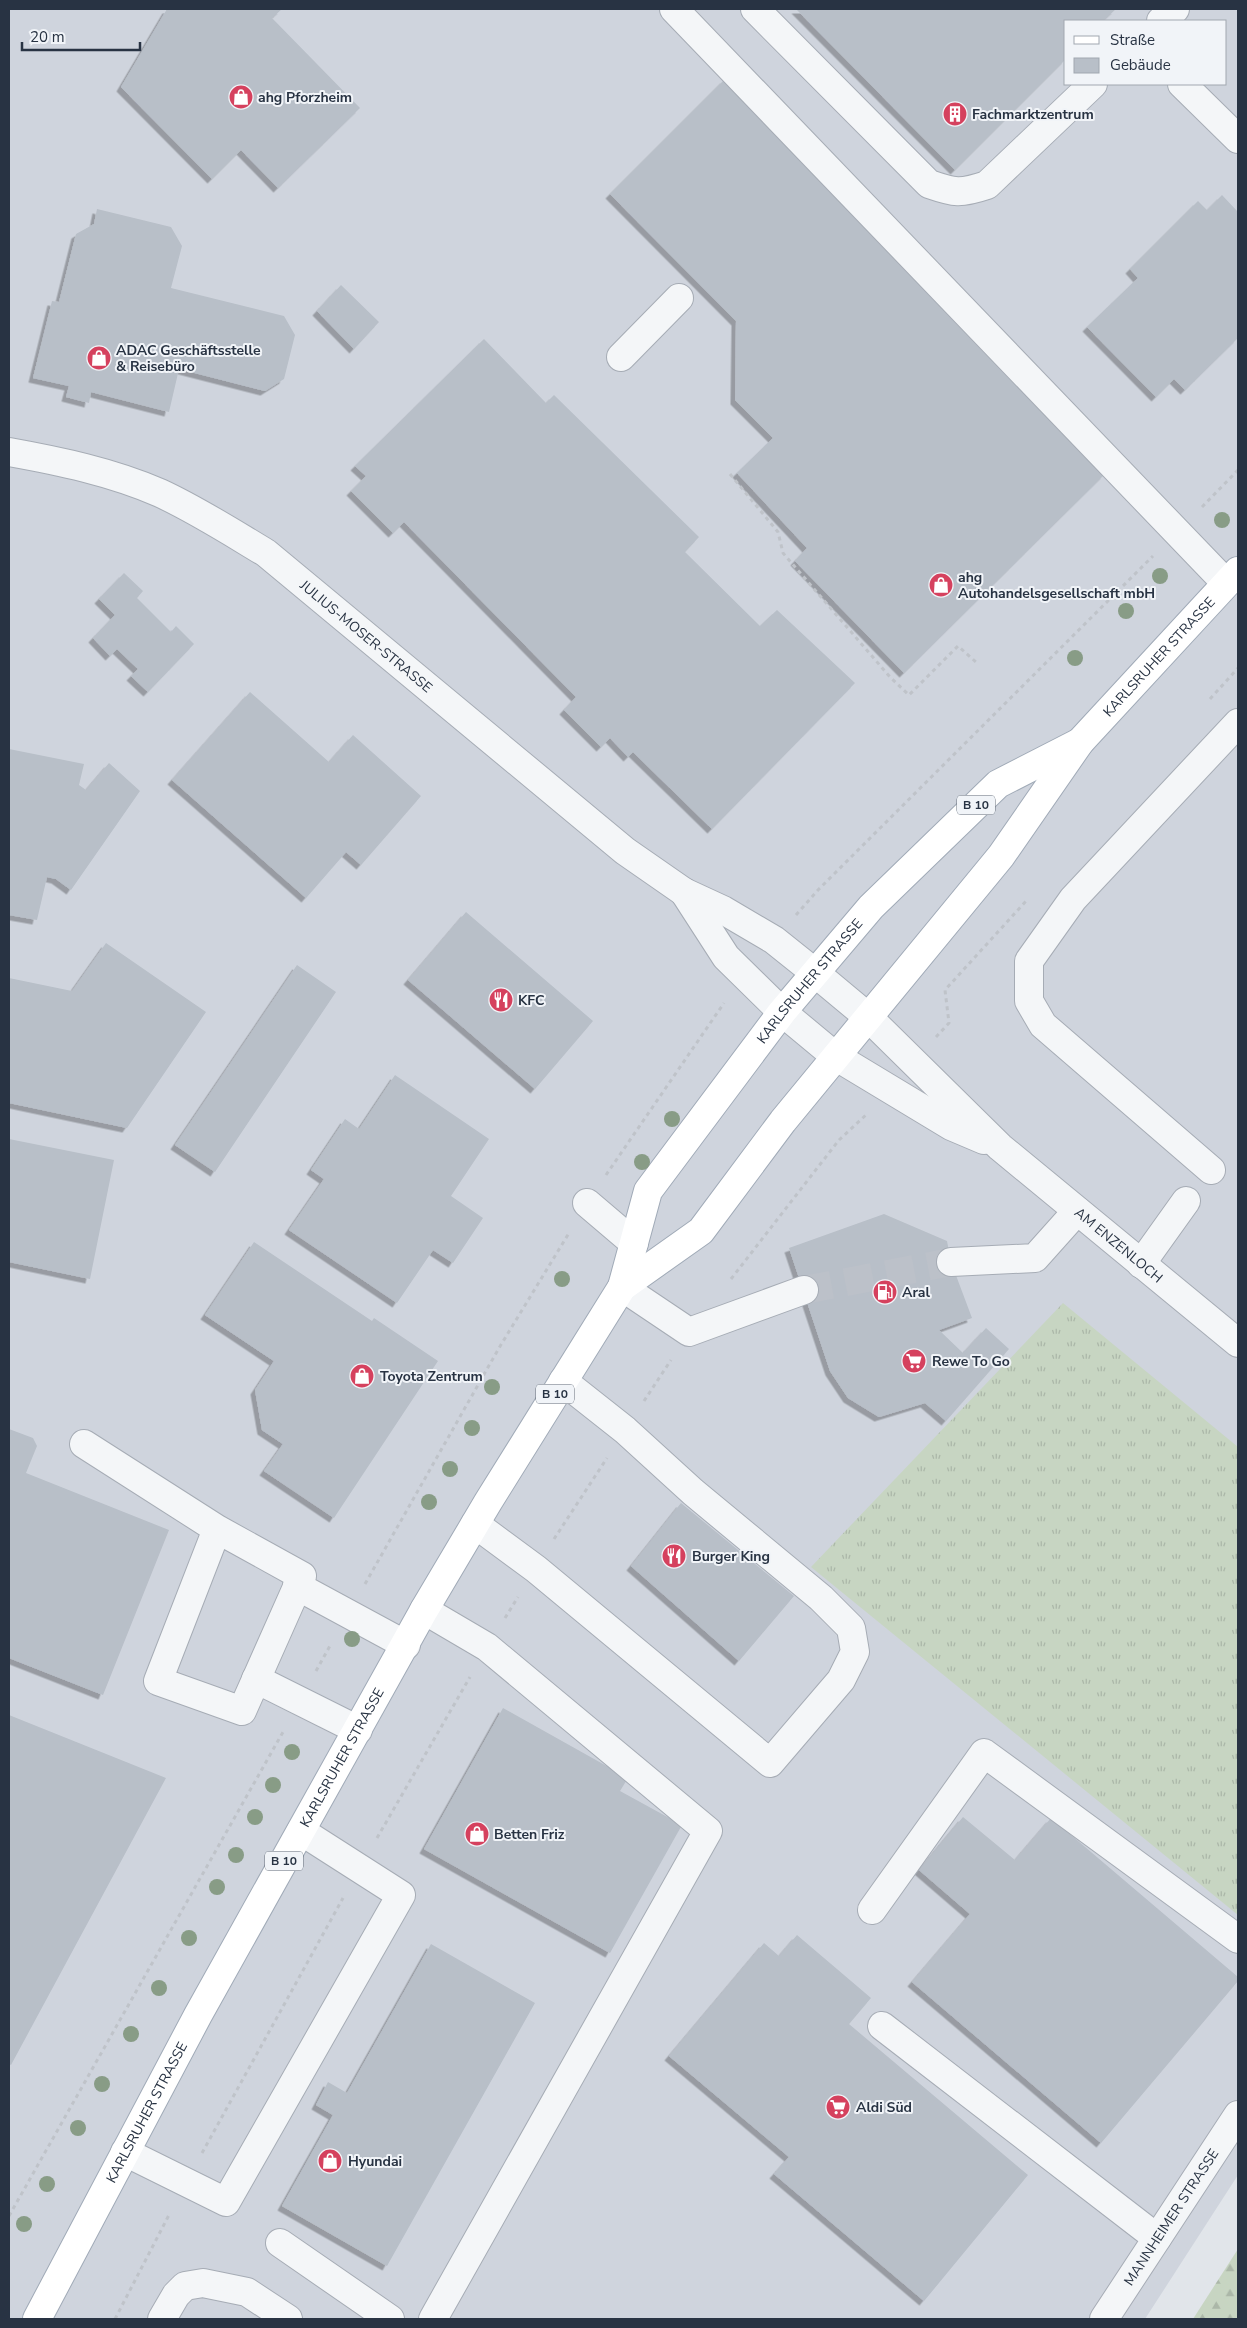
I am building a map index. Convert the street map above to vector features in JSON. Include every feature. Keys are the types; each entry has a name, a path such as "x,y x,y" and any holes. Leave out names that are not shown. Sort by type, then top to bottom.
{"main road":[{"name":"KARLSRUHER STRASSE","path":"622,1287 701,1231 783,1121 835,1056 1001,856 1080,742 1232,577"},
{"name":"KARLSRUHER STRASSE","path":"37,2319 198,2016 424,1610 622,1287 648,1190 782,1012 814,972 882,895 998,784 1080,742"}],"street":[{"path":"674,9 1232,577"},
{"path":"755,9 929,184 952,192 968,191 987,184 1092,85"},
{"path":"1162,20 1175,9"},
{"path":"1183,85 1238,139"},
{"path":"621,357 679,298"},
{"name":"JULIUS-MOSER-STRASSE","path":"9,452 97,471 141,486 208,517 266,554 625,851 684,892 723,910 774,940 868,1017"},
{"path":"1211,1170 1042,1025 1029,1001 1028,961 1073,899 1238,723"},
{"name":"JULIUS-MOSER-STRASSE","path":"684,892 726,957 782,1012"},
{"name":"AM ENZENLOCH","path":"782,1012 835,1056 951,1126 1000,1147"},
{"name":"AM ENZENLOCH","path":"868,1017 1000,1147 1238,1343"},
{"path":"1141,1264 1186,1201"},
{"path":"587,1204 634,1243"},
{"path":"952,1262 1035,1258 1077,1211"},
{"path":"622,1287 689,1332 804,1290"},
{"path":"475,1524 536,1569 770,1763 841,1680 854,1652 850,1628 821,1598 694,1492 625,1430 564,1381"},
{"path":"84,1444 217,1529 302,1576 242,1711 158,1681 217,1529"},
{"path":"297,1586 406,1645"},
{"path":"424,1610 487,1647 708,1831 433,2319"},
{"path":"256,1679 358,1730"},
{"path":"872,1910 984,1754 1238,1939"},
{"path":"125,2152 226,2202 401,1895 301,1831"},
{"path":"882,2026 1157,2238"},
{"name":"MANNHEIMER STRASSE","path":"1104,2319 1238,2115"},
{"path":"280,2243 390,2319"},
{"path":"162,2319 176,2295 186,2286 203,2283 246,2292 288,2319"}],"path":[{"path":"730,474 778,532 782,554 890,677 909,695 958,646 977,663"}],"shaded area":[{"path":"9,9 1238,9 1238,2175 1145,2319 9,2319"}],"green space":[{"path":"1063,1303 1238,1447 1238,1915 811,1567"},
{"path":"1238,2249 1238,2319 1193,2319"}],"building":[{"name":"ahg Pforzheim","path":"167,9 282,9 272,18 360,108 278,188 241,150 212,179 121,87"},
{"name":"Fachmarktzentrum","path":"796,9 1116,9 1104,20 1064,20 1064,61 955,170"},
{"path":"725,79 1105,474 904,673 795,561 807,548 737,473 773,438 735,400 736,321 610,194"},
{"path":"1222,195 1238,212 1238,338 1185,390 1174,379 1156,397 1087,327 1138,278 1130,269 1198,201 1207,210"},
{"path":"97,209 171,227 182,246 171,288 284,316 295,335 284,379 265,391 179,369 169,412 91,392 89,403 66,397 69,386 33,378 52,301 59,302 76,234 94,224"},
{"path":"341,285 379,322 354,349 317,311"},
{"path":"484,339 546,403 554,395 699,537 685,552 760,626 777,610 855,683 712,829 633,752 628,757 610,738 601,747 564,710 576,697 404,522 393,533 351,491 366,476 355,466"},
{"path":"124,573 143,591 137,598 171,632 176,626 194,644 148,692 131,676 138,669 117,649 110,656 93,638 115,615 99,599"},
{"path":"250,692 329,762 353,735 421,796 361,865 346,852 306,898 172,780"},
{"path":"9,749 84,764 79,785 86,790 109,763 140,791 71,890 56,879 47,877 37,920 9,915"},
{"name":"KFC","path":"466,912 593,1021 535,1089 408,980"},
{"path":"106,943 206,1012 127,1128 9,1103 9,978 72,991"},
{"path":"297,965 336,992 215,1172 175,1145"},
{"path":"395,1075 489,1139 451,1196 483,1218 453,1263 433,1250 397,1303 289,1230 324,1179 311,1170 345,1119 359,1129"},
{"path":"9,1139 114,1160 90,1279 9,1262"},
{"path":"884,1214 947,1241 951,1262 972,1318 939,1330 963,1353 986,1328 1009,1349 946,1421 925,1403 879,1417 848,1398 830,1371 789,1248"},
{"name":"Toyota Zentrum","path":"254,1242 372,1321 374,1318 438,1361 334,1518 264,1471 283,1444 262,1430 255,1390 274,1361 205,1315"},
{"path":"9,1429 33,1438 37,1446 26,1473 169,1530 103,1695 9,1658"},
{"path":"681,1503 794,1596 739,1661 631,1566"},
{"path":"503,1708 628,1778 620,1791 682,1825 610,1953 424,1849"},
{"path":"9,1715 166,1778 11,2065 9,2064"},
{"path":"963,1817 1015,1860 1051,1818 1238,1977 1238,1981 1101,2143 912,1982 970,1914 919,1870"},
{"name":"Aldi Süd","path":"797,1935 871,1998 849,2024 1028,2175 924,2301 774,2174 789,2157 669,2056 764,1943 779,1956"},
{"path":"431,1944 535,2003 387,2266 282,2206 333,2115 316,2105 328,2082 347,2093"}],"tunnel":[{"path":"804,1290 951,1262"}],"place":[{"name":"ahg Pforzheim","path":"241,97"},
{"name":"Fachmarktzentrum","path":"955,114"},
{"name":"ADAC Geschäftsstelle & Reisebüro","path":"99,358"},
{"name":"ahg Autohandelsgesellschaft mbH","path":"941,585"},
{"name":"KFC","path":"501,1000"},
{"name":"Aral","path":"885,1292"},
{"name":"Rewe To Go","path":"914,1361"},
{"name":"Toyota Zentrum","path":"362,1376"},
{"name":"Burger King","path":"674,1556"},
{"name":"Betten Friz","path":"477,1834"},
{"name":"Aldi Süd","path":"838,2107"},
{"name":"Hyundai","path":"330,2161"}]}
